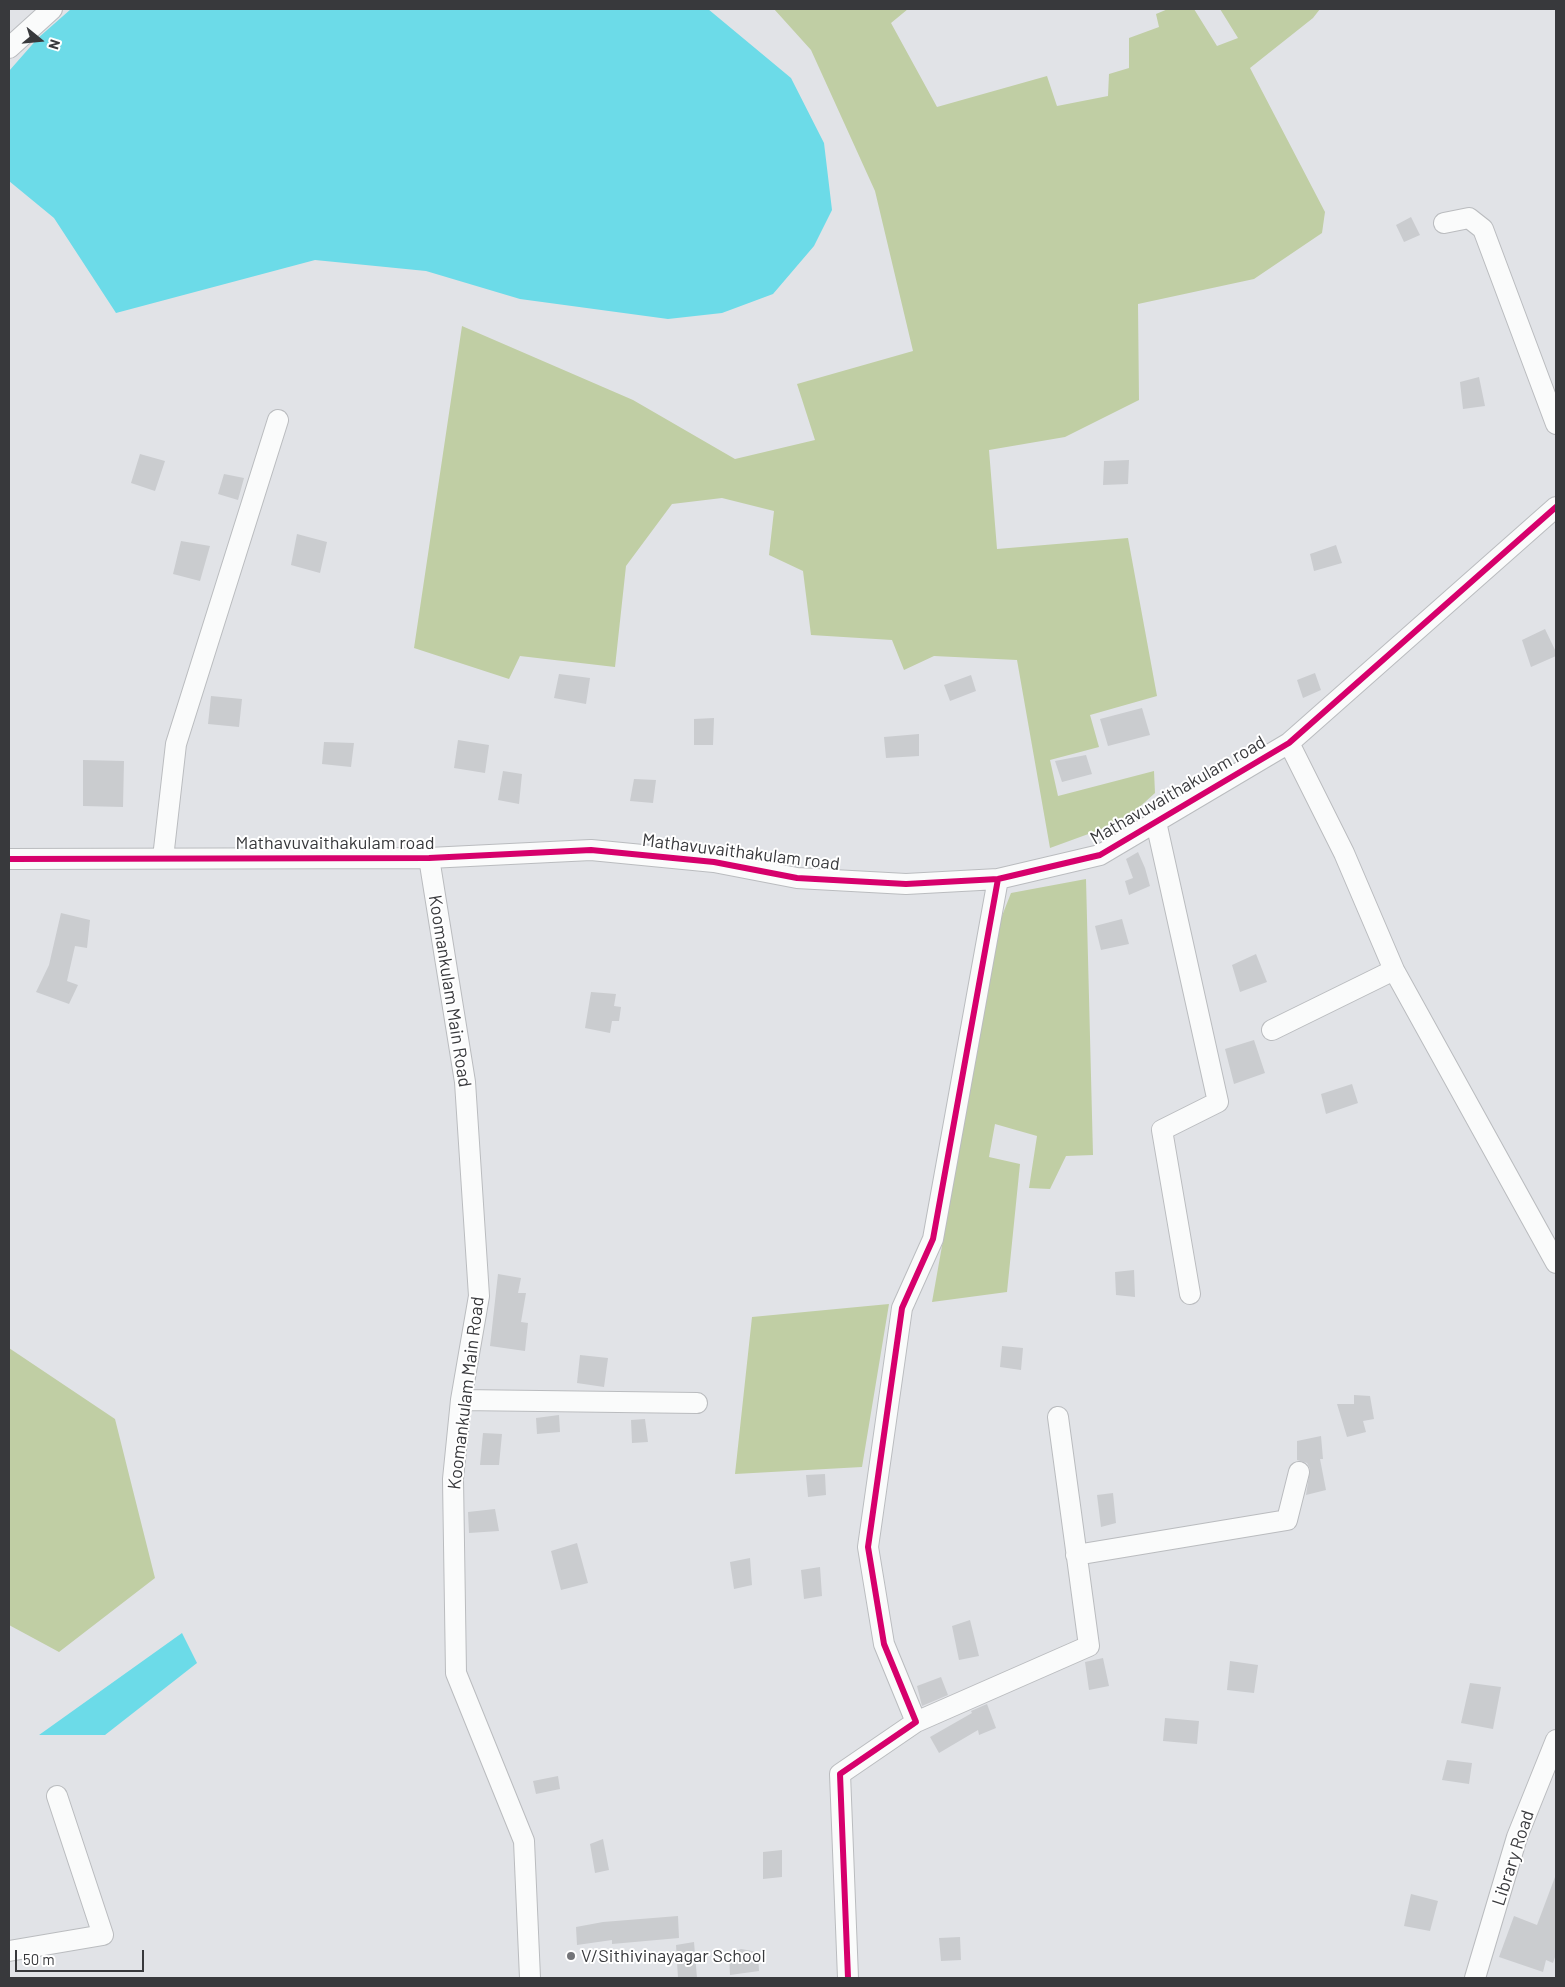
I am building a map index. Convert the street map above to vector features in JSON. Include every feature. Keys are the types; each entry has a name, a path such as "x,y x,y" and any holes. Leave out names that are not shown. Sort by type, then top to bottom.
{"street":[{"path":"9,48 52,9"},
{"path":"1444,223 1469,218 1483,229 1556,424"},
{"path":"163,858 176,744 278,420"},
{"name":"Mathavuvaithakulam road","path":"9,859 429,858 590,850 714,862 797,878 906,884 998,879 1100,854 1289,743 1556,507"},
{"path":"1289,743 1344,853 1394,970 1556,1263"},
{"path":"1156,822 1218,1102 1162,1130 1190,1294"},
{"name":"Koomankulam Main Road","path":"429,858 465,1082 479,1296 461,1400 453,1479 456,1673 524,1842 530,1978"},
{"path":"916,1722 884,1644 868,1547 902,1308 933,1239 998,879"},
{"path":"1272,1030 1394,970"},
{"path":"461,1400 697,1403"},
{"path":"848,1978 840,1774 916,1722 1089,1646 1058,1417"},
{"path":"1076,1555 1287,1520 1299,1472"},
{"name":"Library Road","path":"1476,1978 1517,1837 1556,1740"},
{"path":"9,1951 103,1934 57,1796"}],"green space":[{"path":"774,9 908,9 891,23 937,107 1047,76 1057,106 1108,96 1109,74 1129,68 1129,38 1159,27 1156,14 1168,9 1194,9 1217,46 1238,38 1220,9 1320,9 1313,18 1250,68 1325,212 1322,233 1254,279 1138,304 1139,400 1065,437 989,450 997,549 1128,538 1157,696 1090,715 1099,747 1050,760 1058,796 1154,771 1155,793 1124,821 1050,848 1017,660 934,656 904,670 892,640 811,635 803,571 769,555 774,511 722,498 672,504 626,566 615,667 520,656 509,679 414,648 462,326 633,400 735,459 815,440 797,384 913,351 875,191 811,50"},
{"path":"1086,879 1093,1155 1066,1156 1050,1189 1029,1188 1037,1136 995,1124 989,1157 1020,1164 1007,1292 932,1302 1000,921 1011,893"},
{"path":"889,1304 862,1467 735,1474 752,1317"},
{"path":"9,1348 115,1419 155,1578 59,1652 9,1625"}],"water":[{"path":"71,9 708,9 791,78 824,143 832,210 814,246 773,294 722,313 668,319 520,299 426,271 315,260 116,313 54,218 9,181 9,71 38,38"},
{"path":"182,1633 197,1663 105,1735 39,1735"}],"building":[{"path":"1411,217 1420,235 1404,242 1396,225"},
{"path":"1479,377 1485,406 1463,409 1460,382"},
{"path":"140,454 165,461 155,491 131,483"},
{"path":"1129,460 1128,484 1103,485 1104,461"},
{"path":"224,474 244,478 238,500 218,494"},
{"path":"297,534 327,542 320,573 291,565"},
{"path":"181,541 210,546 200,581 173,574"},
{"path":"1336,545 1342,563 1314,571 1310,554"},
{"path":"1545,629 1556,652 1556,656 1531,667 1522,640"},
{"path":"1315,673 1321,690 1303,698 1297,680"},
{"path":"559,674 590,678 586,704 554,698"},
{"path":"971,675 976,691 950,701 944,685"},
{"path":"211,696 242,699 239,727 208,724"},
{"path":"1142,708 1150,735 1108,746 1100,719"},
{"path":"714,718 713,745 694,745 694,719"},
{"path":"919,734 919,756 886,758 884,737"},
{"path":"458,740 489,745 485,773 454,768"},
{"path":"324,742 354,743 351,767 322,764"},
{"path":"1086,755 1092,774 1062,782 1055,761"},
{"path":"83,760 124,761 123,807 83,806"},
{"path":"503,771 522,774 519,804 498,800"},
{"path":"634,779 656,780 653,803 630,801"},
{"path":"1138,852 1150,886 1129,895 1125,881 1133,878 1126,859"},
{"path":"61,913 90,920 87,948 75,946 67,981 78,985 69,1004 36,992 49,965"},
{"path":"1122,919 1129,944 1101,950 1095,926"},
{"path":"1256,954 1267,982 1240,992 1232,965"},
{"path":"591,992 616,994 614,1006 621,1007 619,1021 612,1021 610,1033 585,1028"},
{"path":"1254,1040 1265,1073 1234,1084 1225,1049"},
{"path":"1352,1084 1358,1103 1326,1114 1321,1094"},
{"path":"1134,1270 1135,1297 1116,1295 1115,1272"},
{"path":"498,1274 521,1278 518,1293 526,1293 521,1322 528,1323 525,1351 490,1346"},
{"path":"1002,1346 1023,1348 1021,1370 1000,1367"},
{"path":"580,1355 608,1358 604,1387 577,1383"},
{"path":"1354,1395 1370,1396 1374,1419 1363,1421 1366,1432 1347,1437 1337,1404 1354,1404"},
{"path":"559,1415 560,1432 537,1434 536,1418"},
{"path":"645,1419 648,1442 632,1443 631,1420"},
{"path":"483,1433 502,1434 499,1465 480,1465"},
{"path":"1321,1436 1323,1459 1320,1459 1326,1490 1306,1495 1310,1469 1307,1463 1297,1460 1297,1441"},
{"path":"825,1474 826,1495 808,1497 806,1475"},
{"path":"1113,1493 1116,1523 1101,1527 1097,1495"},
{"path":"495,1509 499,1531 469,1533 468,1512"},
{"path":"577,1543 588,1583 561,1590 551,1551"},
{"path":"750,1558 752,1585 734,1589 730,1562"},
{"path":"820,1567 822,1596 804,1599 801,1570"},
{"path":"970,1620 979,1656 959,1660 952,1626"},
{"path":"1103,1658 1109,1686 1089,1690 1085,1662"},
{"path":"1230,1661 1258,1665 1254,1693 1227,1690"},
{"path":"941,1677 948,1695 922,1706 917,1686"},
{"path":"1470,1683 1501,1687 1493,1729 1461,1723"},
{"path":"987,1704 996,1728 979,1735 978,1730 939,1753 930,1737 972,1713 971,1711"},
{"path":"1165,1718 1199,1721 1197,1744 1163,1741"},
{"path":"1447,1760 1472,1763 1469,1784 1442,1780"},
{"path":"558,1776 560,1789 536,1794 533,1781"},
{"path":"603,1839 609,1870 595,1873 590,1844"},
{"path":"782,1850 782,1877 763,1879 763,1852"},
{"path":"1555,1877 1556,1954 1553,1963 1546,1960 1543,1972 1499,1957 1514,1916 1537,1925"},
{"path":"1411,1894 1438,1901 1430,1931 1404,1926"},
{"path":"678,1916 679,1938 612,1944 612,1940 577,1945 576,1927 603,1922"},
{"path":"960,1937 961,1960 941,1961 939,1938"},
{"path":"694,1942 697,1978 678,1978 676,1945"},
{"path":"741,1949 758,1952 759,1971 730,1975 729,1954"}],"cycle path":[{"path":"9,859 429,858 591,850 714,862 797,878 906,884 998,879 1100,855 1289,743 1556,507"},
{"path":"848,1978 840,1774 916,1722 884,1644 868,1547 902,1308 933,1239 998,879"}],"place":[{"name":"V/Sithivinayagar School","path":"571,1956"}]}
